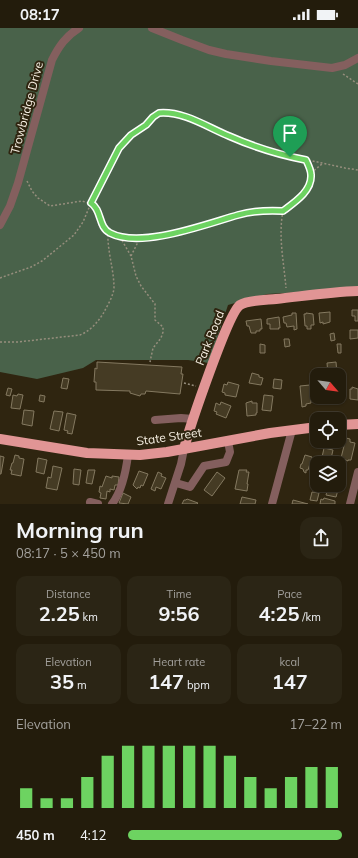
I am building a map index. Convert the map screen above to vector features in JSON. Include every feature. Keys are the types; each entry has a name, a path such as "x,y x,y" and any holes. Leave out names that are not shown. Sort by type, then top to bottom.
{"main road":[{"name":"Park Road","path":"184,449 192,419 237,308 243,303 326,293 358,291"},
{"path":"346,425 358,424"},
{"name":"State Street","path":"0,439 87,453 128,455 167,452 228,440 310,428"}],"street":[{"name":"Trowbridge Drive","path":"0,224 10,206 18,183 52,60 59,47 79,28"},
{"path":"152,28 182,40 226,54 315,66 339,67 358,58"},
{"path":"155,420 182,418 192,419"},
{"path":"272,504 292,430"},
{"path":"176,482 190,486 204,466 226,462 230,452 228,440"},
{"path":"168,504 176,482 184,449"},
{"path":"112,504 117,497 128,455"},
{"path":"350,504 358,472"}],"path":[{"path":"339,67 345,75 358,84"},
{"path":"0,278 32,267 52,254 74,235 80,228 119,148 131,135 146,125 159,113 180,116 261,148 283,155 358,170"},
{"path":"286,298 281,246 281,222 283,211 304,194 309,186 311,173 306,160"},
{"path":"311,173 322,163"},
{"path":"26,179 32,191 38,198 50,206 82,201 91,203 96,208 101,223 108,232 120,237 140,238 192,229 252,212 270,210 283,211"},
{"path":"0,342 18,342 80,335 87,332 94,326 108,304 114,289 108,232"},
{"path":"120,237 131,256 136,276 141,286 154,304 155,320 163,327 163,332 153,348 150,362"},
{"path":"131,256 140,238"},
{"path":"184,383 194,386"}],"green space":[{"path":"0,28 358,28 358,289 267,294 228,305 209,363 188,360 96,360 83,368 37,379 0,372"}],"building":[{"path":"352,310 358,310 358,321 355,321 355,316 352,316"},
{"path":"330,312 330,322 323,324 323,322 320,323 319,313"},
{"path":"292,313 296,313 297,329 294,330 294,326 287,327 286,323 284,323 283,317 292,315"},
{"path":"304,314 313,314 314,325 311,325 311,329 307,329 307,326 305,326"},
{"path":"279,317 280,328 270,329 270,324 267,324 267,319"},
{"path":"261,319 262,329 260,329 260,331 256,331 256,333 251,333 246,321"},
{"path":"350,330 358,330 358,338 350,339"},
{"path":"334,333 335,340 331,341 330,334"},
{"path":"284,339 289,339 290,346 285,347"},
{"path":"260,344 265,345 265,353 260,353"},
{"path":"337,344 341,344 341,353 338,353"},
{"path":"97,362 182,367 181,374 183,374 180,394 146,391 145,394 141,394 140,396 130,393 130,391 96,390 96,382 94,382"},
{"path":"336,362 336,368 327,368 327,363"},
{"path":"252,373 263,378 261,385 249,383"},
{"path":"63,378 69,379 67,389 61,388"},
{"path":"274,379 282,380 281,389 273,388"},
{"path":"228,382 239,385 236,397 225,395 225,393 222,392 224,384 227,385"},
{"path":"310,385 310,403 302,407 300,386"},
{"path":"352,387 358,389 358,400 350,399 350,389 352,389"},
{"path":"8,388 12,389 10,396 6,395"},
{"path":"18,394 23,395 20,409 11,408 13,395 17,396"},
{"path":"40,395 45,396 44,402 39,401"},
{"path":"264,395 273,396 271,411 262,410"},
{"path":"252,401 252,403 257,403 257,413 256,415 247,416 246,403"},
{"path":"221,402 231,406 226,418 216,414 217,412 214,411 216,403 220,405"},
{"path":"24,410 34,411 32,426 22,424"},
{"path":"54,411 63,412 59,431 50,429"},
{"path":"67,413 76,415 72,434 67,433 68,431 64,430"},
{"path":"346,438 350,439 350,442 355,443 351,460 348,461 346,460 346,456 342,456 344,448 346,448"},
{"path":"324,448 333,450 332,456 322,456"},
{"path":"15,455 24,459 21,476 11,474 12,470 10,470"},
{"path":"305,455 310,456 310,464 306,473 300,468"},
{"path":"0,456 4,457 1,474 0,474"},
{"path":"38,458 47,460 44,474 36,472"},
{"path":"53,466 62,468 57,490 46,488 48,477 51,478"},
{"path":"74,469 81,470 79,485 73,484"},
{"path":"88,470 95,470 92,484 86,483"},
{"path":"239,470 247,470 246,472 249,472 247,491 235,489"},
{"path":"139,471 148,474 143,486 141,485 140,488 138,487 137,489 133,485"},
{"path":"158,472 162,474 161,476 166,478 161,489 156,487 155,491 151,489"},
{"path":"217,472 225,478 212,496 204,490"},
{"path":"106,476 112,478 112,476 119,477 118,485 115,485 114,490 110,489 110,492 107,491 106,499 100,498 101,493 99,492 100,486 102,487"},
{"path":"312,492 319,493 317,501 310,500"},
{"path":"327,492 337,492 336,497 326,495"},
{"path":"123,493 131,497 128,504 119,503"},
{"path":"242,497 256,500 255,504 240,504"},
{"path":"324,498 335,501 335,504 320,504 321,499 323,500"},
{"path":"187,499 198,503 182,504 184,500"},
{"path":"293,500 308,504 292,504"}],"route":[{"path":"159,113 167,113 191,119 230,137 290,157 306,160 311,173 309,186 304,194 283,211 270,210 252,212 192,229 157,236 128,238 120,237 108,232 101,223 96,208 91,203 124,141 146,125 159,113"}]}
